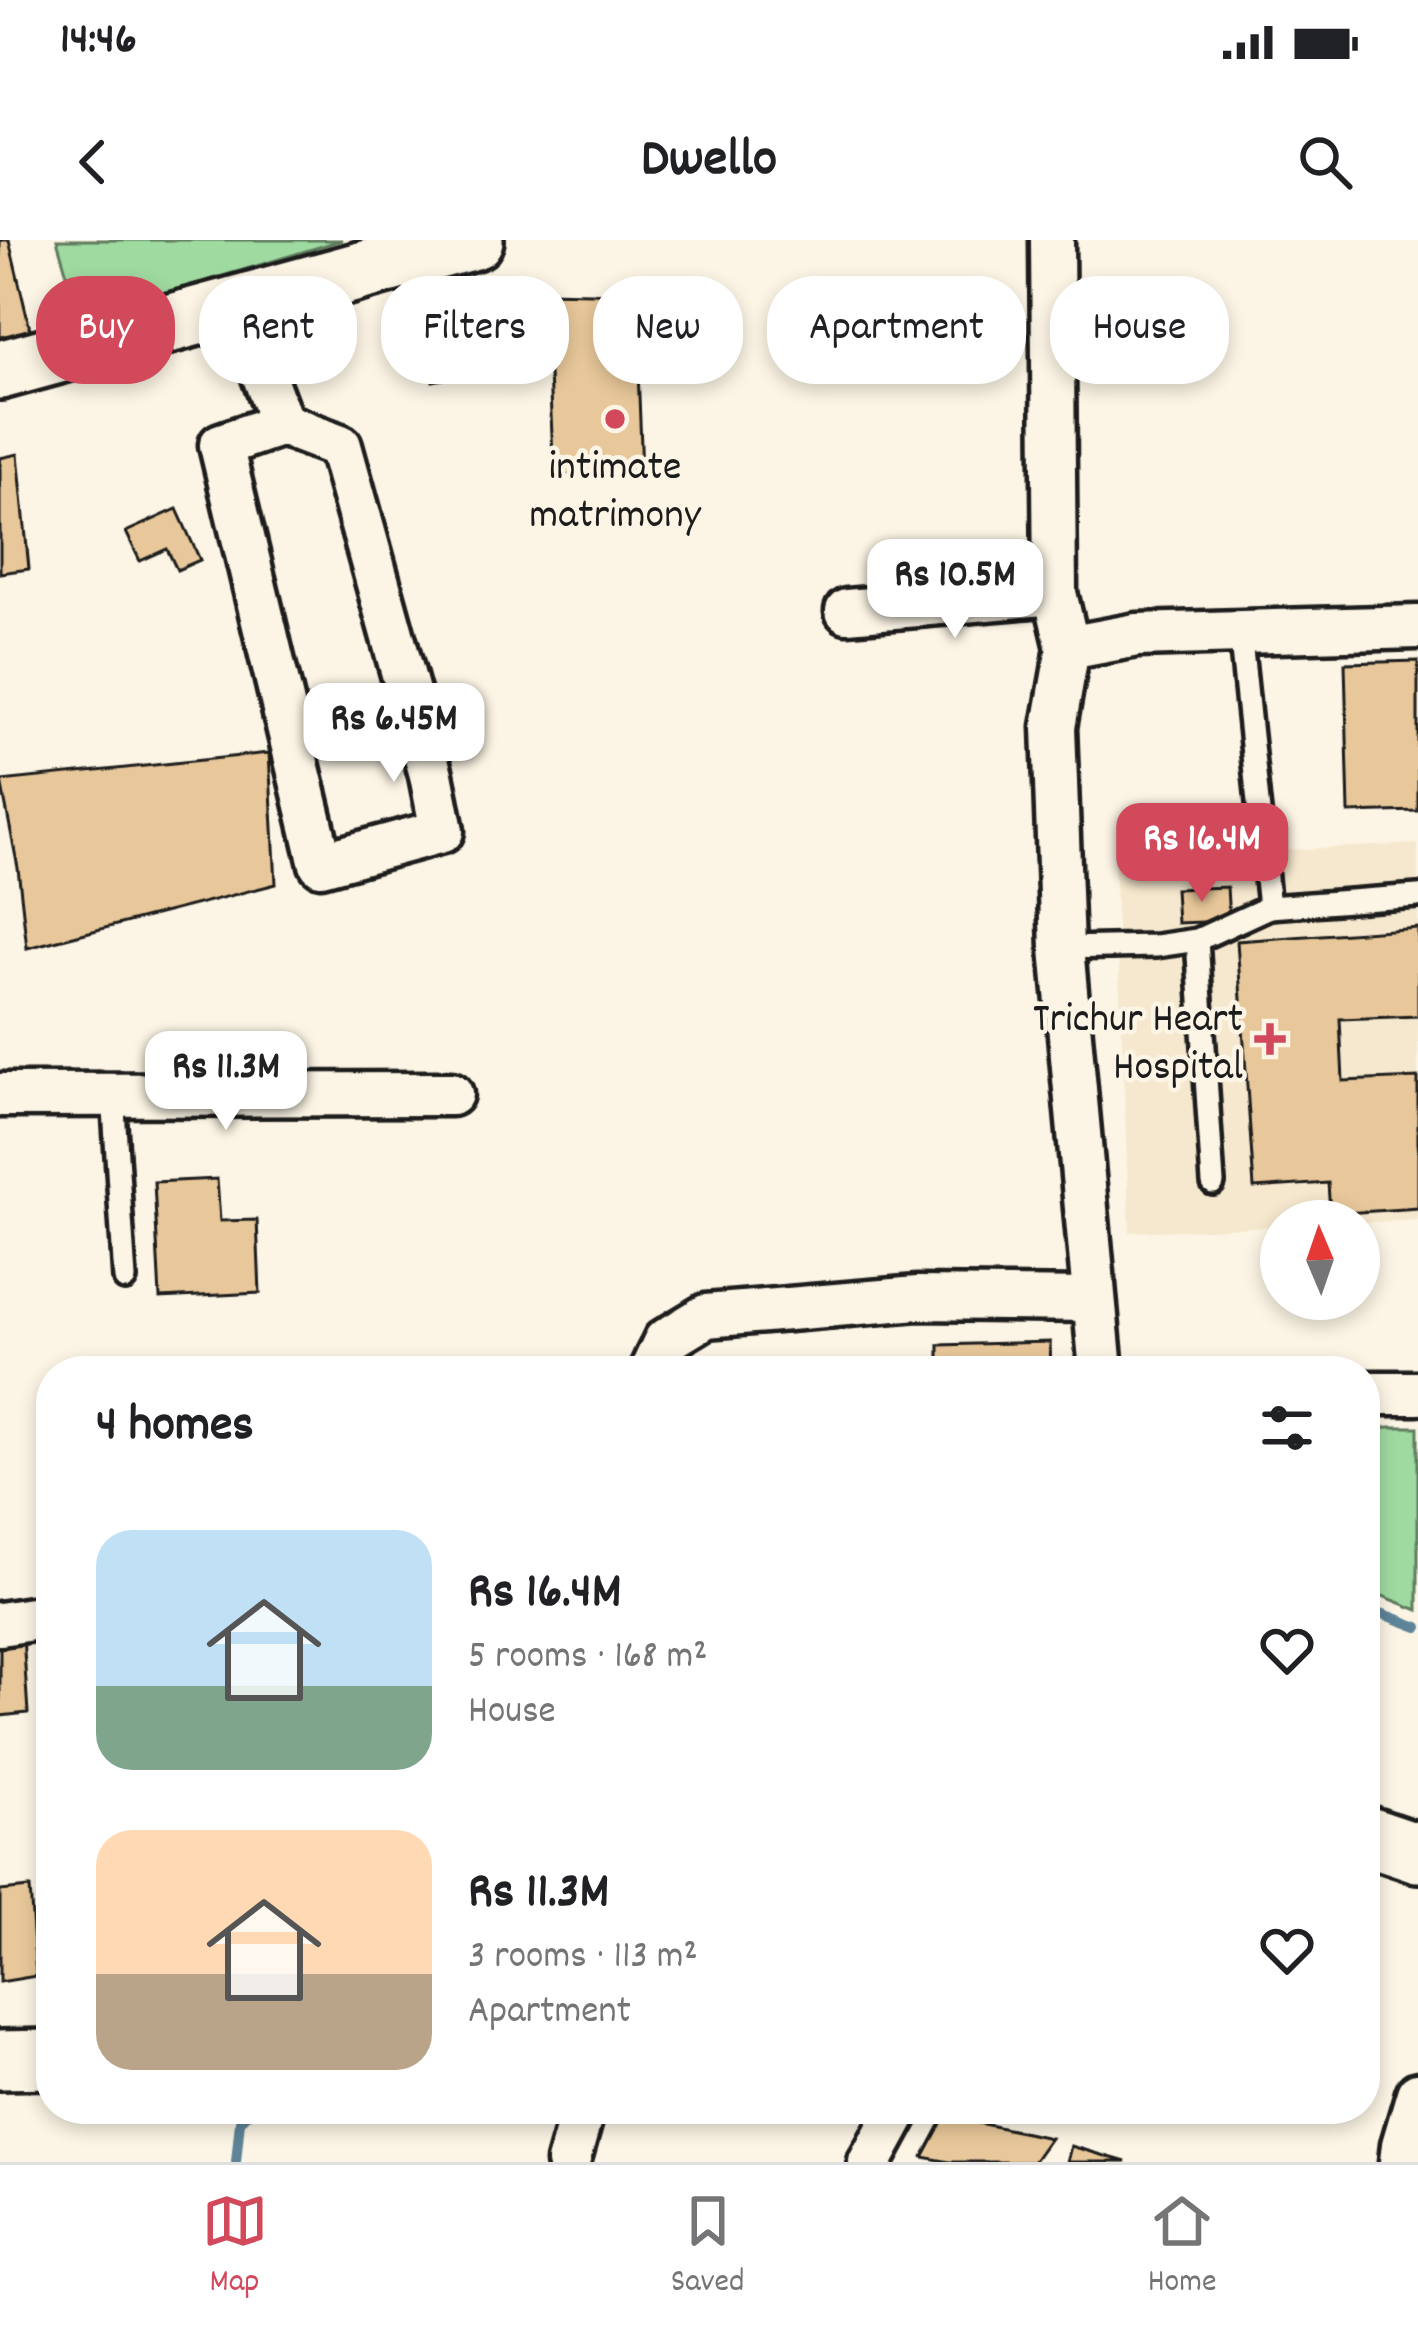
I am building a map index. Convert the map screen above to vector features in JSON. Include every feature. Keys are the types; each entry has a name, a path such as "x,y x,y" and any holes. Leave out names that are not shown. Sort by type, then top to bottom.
{"main road":[{"path":"337,276 450,243"},
{"path":"0,370 199,315"},
{"path":"1380,1839 1418,1853"},
{"path":"0,2060 36,2059"}],"street":[{"path":"1052,240 1055,592 1068,648 1054,727 1062,948 1100,1356"},
{"path":"267,384 282,424 340,446 431,775 442,831 321,864 221,445 282,424"},
{"path":"848,611 1055,592"},
{"path":"1068,648 1137,635 1418,627"},
{"path":"0,1095 451,1094"},
{"path":"658,1356 665,1341 706,1316 918,1298 1094,1300"},
{"path":"1380,1393 1418,1393"},
{"path":"0,1624 36,1618"},
{"path":"1401,2162 1418,2094"},
{"path":"568,2162 579,2124"},
{"path":"870,2162 890,2124"}],"lane":[{"path":"1240,631 1269,907"},
{"path":"1062,948 1156,946 1197,940 1269,907 1418,896"},
{"path":"1197,940 1213,1183"},
{"path":"113,1094 125,1279"}],"shaded area":[{"name":"Trichur Heart Hospital","path":"1418,844 1418,1220 1380,1222 1380,1200 1260,1200 1260,1227 1130,1232 1114,857"}],"green space":[{"path":"57,240 342,240 223,276 199,276 199,283 175,290 175,276 67,276"},
{"path":"1418,1427 1418,1610 1380,1595 1380,1428"}],"building":[{"path":"0,240 9,240 33,342 0,351"},
{"path":"569,293 593,293 593,384 639,384 642,472 554,476 550,384 569,384"},
{"path":"18,454 29,569 0,573 0,458"},
{"path":"177,509 200,560 177,570 167,549 140,561 126,532"},
{"path":"1418,661 1418,811 1349,813 1345,663"},
{"path":"269,753 276,884 27,948 1,781"},
{"path":"1227,887 1229,921 1177,923 1175,889"},
{"path":"1418,928 1418,1016 1340,1019 1343,1081 1418,1078 1418,1208 1380,1211 1380,1200 1329,1200 1328,1183 1254,1188 1237,941"},
{"path":"217,1179 220,1221 257,1220 260,1293 160,1298 154,1182"},
{"path":"1050,1342 1050,1356 939,1356 939,1345"},
{"path":"23,1636 28,1713 0,1716 0,1640"},
{"path":"30,1888 36,1976 0,1982 0,1891"},
{"path":"941,2124 983,2124 1050,2138 1033,2162 950,2162 923,2157"},
{"path":"1071,2146 1126,2162 1067,2162"}],"waterway":[{"path":"1380,1613 1418,1627"},
{"path":"236,2162 240,2124"}],"place":[{"name":"intimate matrimony","path":"615,419"},
{"name":"Trichur Heart Hospital","path":"1270,1039"}]}
